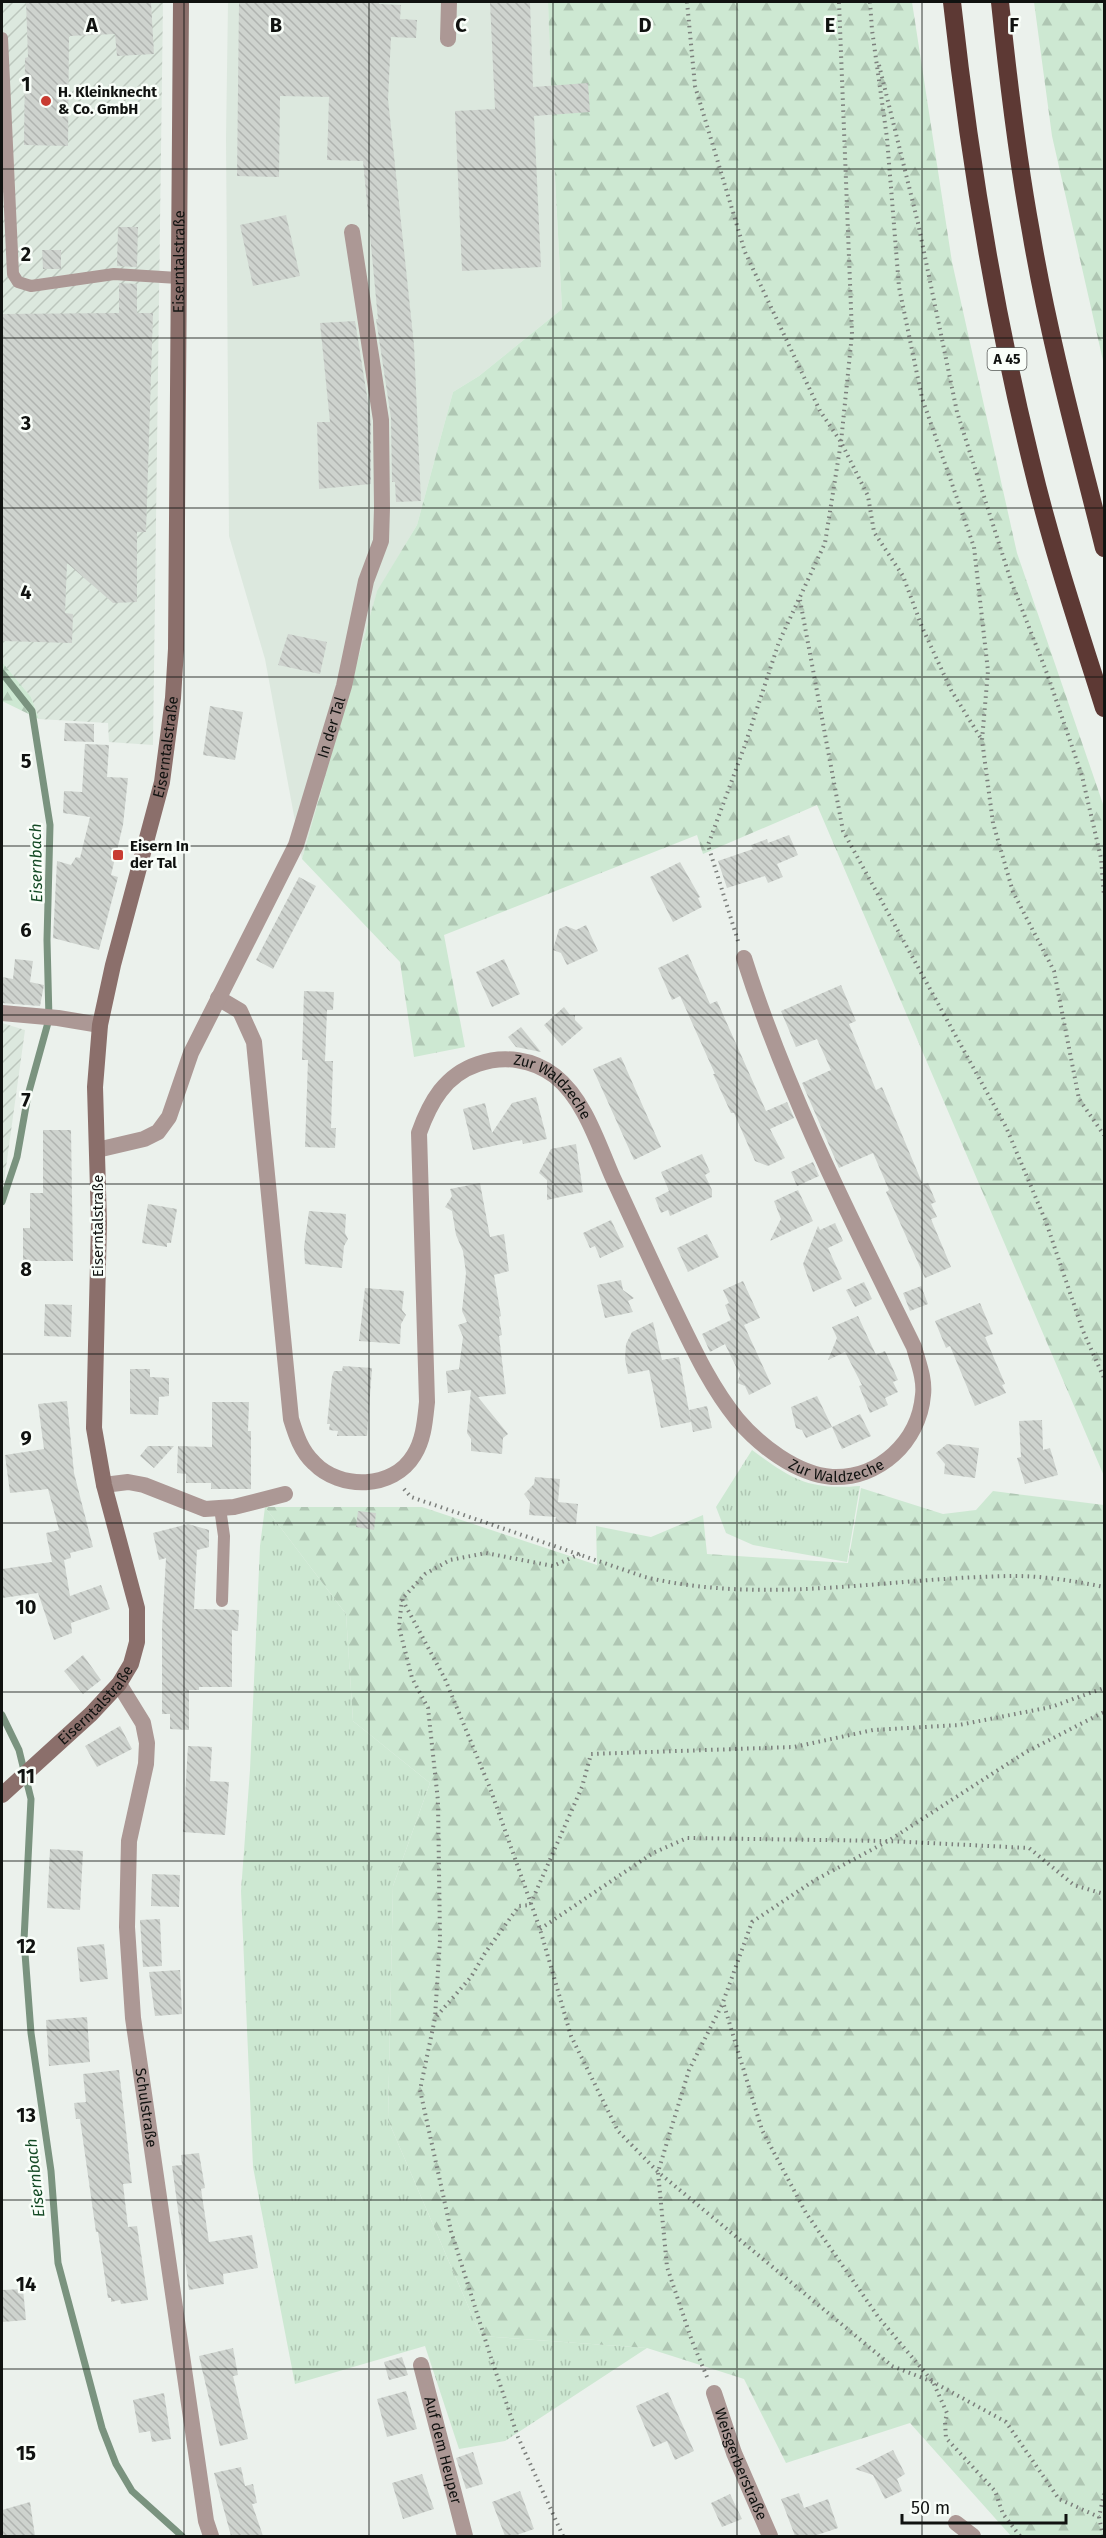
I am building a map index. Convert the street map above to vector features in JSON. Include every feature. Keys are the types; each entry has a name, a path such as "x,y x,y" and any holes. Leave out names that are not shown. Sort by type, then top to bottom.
{"highway":[{"name":"A 45","path":"952,2 982,231 1001,330 1055,554 1104,708"},
{"path":"1000,2 1030,232 1050,328 1104,548"}],"main road":[{"name":"Eiserntalstraße","path":"2,1795 119,1684 131,1664 137,1642 137,1608 104,1485 94,1428 99,1223 95,1087 100,1026 162,782 173,698 176,649 181,2"}],"street":[{"path":"448,2 448,39"},
{"name":"In der Tal","path":"97,1150 144,1139 158,1132 169,1117 191,1053 296,845 345,686 366,581 381,541 381,420 352,232"},
{"name":"Zur Waldzeche","path":"218,998 240,1011 254,1042 291,1419 299,1444 313,1463 327,1474 342,1481 366,1483 392,1475 414,1457 424,1432 427,1402 419,1133 427,1111 438,1092 455,1076 474,1065 500,1059 527,1061 542,1068 556,1077 582,1111 651,1262 707,1376 738,1419 761,1443 786,1460 811,1472 830,1477 846,1476 872,1469 886,1462 900,1449 914,1430 924,1394 914,1347 845,1207 786,1079 744,958"},
{"path":"2,1013 51,1017 100,1026"},
{"path":"104,1485 128,1482 144,1485 205,1509 234,1507 285,1494"},
{"name":"Schulstraße","path":"119,1684 143,1723 147,1743 146,1764 129,1851 127,1927 133,2018 177,2335 206,2521 211,2536"},
{"name":"Auf dem Heuper","path":"421,2365 465,2536"},
{"name":"Weisgerberstraße","path":"714,2393 734,2453 770,2536"},
{"path":"956,2523 974,2536"}],"lane":[{"path":"2,38 13,274 18,282 31,286 114,274 178,278"},
{"path":"220,1508 224,1536 222,1601"}],"path":[{"path":"687,2 695,87 746,252 820,411 841,442 868,496 874,532 903,576 922,627 951,690 982,740"},
{"path":"744,958 708,845 745,745 779,642 825,543 841,442 852,334 839,2"},
{"path":"870,2 887,138 899,287 922,398 974,547 988,671 982,740 993,823 1013,892 1054,971 1079,1099 1104,1135"},
{"path":"874,43 918,223 957,412 1011,582 1048,676 1082,776 1101,858 1104,896"},
{"path":"800,599 843,831 1006,1127 1046,1222 1083,1331 1104,1378"},
{"path":"392,1475 411,1497 645,1577 682,1586 741,1590 1015,1576 1062,1579 1104,1587"},
{"path":"563,2536 518,2437 451,2231 420,2090 435,2018 440,1940 438,1801 428,1708 412,1678 399,1627 402,1599 425,1574 450,1560 486,1553 554,1566 580,1554"},
{"path":"402,1599 446,1679 490,1788 540,1929 571,2036 618,2131 658,2172 892,2366 933,2382 1006,2422 1059,2499 1099,2517"},
{"path":"530,1905 582,1787 591,1754 794,1748 873,1730 959,1725 1051,1707 1104,1688"},
{"path":"714,2393 692,2341 667,2266 658,2172 689,2070 723,2002 752,1922 815,1880 888,1841 1026,1752 1104,1712"},
{"path":"540,1929 653,1852 687,1838 888,1841 1029,1848 1074,1885 1104,1894"},
{"path":"435,2018 471,1977 485,1953 519,1906 530,1905"},
{"path":"723,2002 762,2130 806,2213 879,2318 933,2382 947,2413 946,2438 995,2491 1003,2514 1020,2536"},
{"path":"1103,2536 1099,2517 1104,2494"}],"shaded area":[{"path":"2,2 163,2 153,745 109,742 108,723 39,719 31,697 2,662"},
{"path":"228,2 548,2 562,309 479,376 453,392 417,525 377,592 302,859 265,659 229,536 226,139"},
{"path":"2,1023 25,1030 2,1196"}],"green space":[{"path":"548,2 912,2 952,262 1017,553 1104,807 1104,1476 817,805 703,854 697,835 444,935 465,1047 414,1057 400,962 302,859 377,591 417,525 453,392 479,376 562,309"},
{"path":"1034,2 1104,2 1104,365 1052,136"},
{"path":"2,662 31,697 39,719 2,701"},
{"path":"752,1450 790,1476 802,1481 827,1486 860,1486 847,1562 753,1545 726,1533 716,1507"},
{"path":"861,1488 943,1514 976,1510 993,1491 1104,1505 1104,2536 1011,2536 910,2423 786,2463 744,2379 647,2348 481,2336 388,2120 393,1886 430,1783 353,1721 346,1614 265,1507 422,1507 597,1565 596,1526 651,1537 703,1515 707,1554 848,1563"},
{"path":"265,1507 346,1614 353,1721 430,1783 393,1886 388,2120 481,2336 647,2348 505,2441 459,2449 425,2346 295,2384 253,2167 241,1891 250,1770 260,1546"}],"building":[{"path":"26,2 151,2 154,54 117,56 115,34 69,36 68,146 24,145 25,58 28,57"},
{"path":"239,2 379,2 379,4 401,5 400,19 417,20 416,38 391,37 388,99 414,345 421,501 396,502 395,482 392,482 391,418 376,319 378,319 363,161 327,160 329,97 280,96 279,177 237,176"},
{"path":"490,2 530,2 533,87 588,83 590,112 534,116 541,267 462,271 455,111 495,109"},
{"path":"286,215 300,276 253,286 240,225"},
{"path":"118,227 138,227 137,267 117,266"},
{"path":"42,250 61,250 61,269 43,269"},
{"path":"119,283 137,284 137,313 153,313 146,532 137,532 137,602 113,603 67,563 65,613 73,614 72,643 3,641 2,314 119,313"},
{"path":"355,321 371,421 371,484 319,489 317,422 330,422 320,323"},
{"path":"288,634 327,642 320,674 278,665"},
{"path":"210,706 243,712 235,760 203,755"},
{"path":"65,723 94,724 94,742 64,741"},
{"path":"85,744 109,745 107,777 128,778 123,825 111,875 118,877 99,950 53,938 57,861 71,865 76,857 80,858 90,817 63,813 64,791 82,792"},
{"path":"789,835 798,855 777,864 783,877 768,883 765,876 727,888 718,861 753,849 751,845 767,839 768,843"},
{"path":"680,862 700,897 698,898 702,907 673,922 650,877"},
{"path":"299,877 316,886 273,969 256,960"},
{"path":"586,925 598,951 567,965 561,953 553,950 559,929 566,926 576,930"},
{"path":"688,954 710,1004 717,1001 766,1111 787,1102 794,1118 770,1129 785,1158 768,1166 755,1161 734,1113 731,1113 713,1074 715,1074 680,996 672,1000 658,968"},
{"path":"15,959 33,961 30,982 44,985 40,1006 2,1003 2,977 13,979"},
{"path":"504,959 520,994 492,1007 476,972"},
{"path":"841,985 856,1021 849,1024 876,1090 882,1087 923,1185 928,1183 936,1202 931,1204 937,1217 931,1219 951,1267 925,1278 886,1192 889,1190 873,1153 839,1168 802,1083 831,1070 817,1039 796,1047 781,1011"},
{"path":"304,991 334,992 333,1010 327,1010 325,1061 333,1061 331,1128 336,1128 335,1148 305,1147 308,1060 302,1060"},
{"path":"564,1007 570,1015 575,1015 575,1020 583,1028 562,1046 544,1025"},
{"path":"521,1027 541,1052 516,1047 508,1037"},
{"path":"621,1057 661,1147 634,1160 593,1069"},
{"path":"536,1097 547,1139 523,1144 522,1140 473,1150 463,1109 485,1103 492,1133 512,1103"},
{"path":"43,1130 71,1130 73,1261 23,1261 23,1228 30,1228 30,1193 43,1193"},
{"path":"576,1144 583,1192 547,1200 547,1180 539,1173 551,1149"},
{"path":"702,1154 710,1172 705,1175 712,1190 712,1197 670,1216 668,1210 661,1213 655,1198 669,1191 661,1172"},
{"path":"813,1162 819,1176 797,1186 791,1172"},
{"path":"480,1183 490,1237 504,1234 509,1271 494,1275 501,1316 499,1317 502,1335 499,1336 506,1394 478,1397 508,1434 503,1438 502,1454 471,1451 471,1439 467,1433 471,1390 448,1393 446,1371 459,1369 463,1337 458,1325 467,1322 462,1311 466,1273 463,1251 456,1235 452,1211 445,1207 452,1196 450,1189"},
{"path":"798,1190 813,1221 770,1241 781,1219 774,1201"},
{"path":"148,1204 177,1209 171,1243 167,1243 167,1247 142,1243"},
{"path":"309,1211 346,1214 345,1233 348,1239 344,1246 342,1268 305,1264 304,1247"},
{"path":"611,1220 624,1247 600,1258 595,1246 590,1248 583,1233"},
{"path":"835,1223 843,1241 828,1248 842,1279 813,1292 803,1264 818,1226 820,1230"},
{"path":"707,1234 719,1257 688,1272 677,1248"},
{"path":"621,1280 623,1290 634,1298 628,1301 633,1312 605,1318 597,1285"},
{"path":"743,1281 760,1318 744,1325 771,1384 749,1395 745,1386 737,1383 740,1375 725,1344 710,1352 702,1334 731,1320 725,1305 729,1303 723,1290"},
{"path":"864,1282 872,1299 855,1307 846,1290"},
{"path":"921,1286 928,1304 910,1311 903,1293"},
{"path":"365,1288 404,1291 402,1310 406,1315 401,1324 400,1344 359,1341"},
{"path":"980,1303 993,1334 985,1337 1005,1384 1002,1385 1006,1393 975,1406 950,1346 946,1348 935,1321"},
{"path":"45,1304 72,1305 71,1337 44,1336"},
{"path":"858,1316 876,1355 885,1351 898,1380 893,1382 898,1392 885,1398 888,1405 870,1413 859,1386 862,1385 845,1352 828,1360 837,1338 832,1327"},
{"path":"653,1322 662,1360 679,1357 691,1422 661,1428 649,1370 628,1374 625,1359 626,1344 632,1332"},
{"path":"343,1366 372,1368 367,1436 337,1436 338,1431 329,1430 330,1424 327,1424 332,1377 334,1371 342,1371"},
{"path":"130,1369 150,1369 150,1377 169,1378 169,1396 159,1397 158,1415 130,1414"},
{"path":"817,1396 832,1427 806,1438 802,1430 796,1428 791,1407"},
{"path":"67,1401 74,1473 93,1547 70,1553 71,1558 60,1561 64,1560 70,1596 101,1585 110,1609 71,1623 72,1633 54,1640 38,1593 2,1598 2,1569 52,1562 46,1533 59,1530 48,1489 10,1493 5,1455 44,1449 38,1404"},
{"path":"212,1402 249,1402 251,1489 211,1489 211,1483 186,1483 186,1474 177,1473 178,1446 212,1447"},
{"path":"707,1406 712,1428 693,1432 689,1410"},
{"path":"860,1414 871,1436 842,1449 832,1427"},
{"path":"1042,1420 1043,1450 1050,1448 1058,1475 1025,1484 1017,1458 1021,1457 1019,1421"},
{"path":"947,1444 979,1448 975,1478 944,1474 945,1464 936,1453"},
{"path":"148,1446 174,1446 154,1468 140,1456"},
{"path":"535,1477 560,1479 558,1502 578,1504 576,1524 555,1522 556,1517 529,1515 530,1502 524,1494 534,1484"},
{"path":"358,1511 376,1513 374,1530 356,1527"},
{"path":"188,1524 209,1530 209,1547 197,1550 194,1609 239,1610 238,1631 232,1630 232,1687 199,1687 199,1690 189,1690 189,1730 170,1729 170,1714 162,1714 162,1628 166,1558 159,1560 153,1533"},
{"path":"83,1655 101,1680 83,1694 64,1671"},
{"path":"120,1726 132,1749 97,1767 85,1746"},
{"path":"188,1746 212,1747 210,1781 229,1782 225,1835 183,1832"},
{"path":"50,1849 83,1851 80,1910 47,1908"},
{"path":"152,1874 180,1875 179,1907 151,1906"},
{"path":"160,1919 162,1966 143,1967 140,1920"},
{"path":"104,1944 108,1979 80,1982 77,1947"},
{"path":"180,1970 182,2014 155,2016 149,1972"},
{"path":"87,2017 90,2062 49,2066 46,2020"},
{"path":"119,2070 132,2183 123,2184 128,2227 137,2226 148,2300 121,2304 120,2300 111,2302 111,2298 108,2298 80,2119 76,2119 74,2103 86,2102 83,2074"},
{"path":"199,2153 205,2188 201,2189 209,2242 252,2235 258,2268 223,2274 224,2284 189,2290 172,2166 182,2165 181,2155"},
{"path":"23,2289 26,2320 2,2322 2,2290"},
{"path":"233,2348 238,2375 233,2376 248,2439 220,2446 199,2356"},
{"path":"402,2357 408,2375 389,2380 384,2362"},
{"path":"406,2391 417,2429 387,2437 377,2399"},
{"path":"668,2392 694,2451 675,2460 667,2441 653,2447 636,2406"},
{"path":"164,2393 171,2439 152,2442 150,2431 139,2433 133,2400"},
{"path":"893,2450 905,2474 897,2479 902,2491 885,2499 873,2475 855,2469"},
{"path":"473,2452 483,2484 466,2489 456,2458"},
{"path":"241,2467 245,2486 253,2484 257,2503 252,2504 263,2536 231,2536 214,2473"},
{"path":"422,2474 434,2509 403,2519 392,2483"},
{"path":"520,2491 534,2529 514,2536 505,2536 492,2502"},
{"path":"799,2493 804,2508 828,2499 838,2528 814,2536 795,2536 781,2499"},
{"path":"730,2494 742,2519 722,2527 711,2503"},
{"path":"30,2502 35,2536 3,2536 2,2510"}],"waterway":[{"name":"Eisernbach","path":"2,673 32,711 50,825 47,940 49,1019 28,1095 17,1157 2,1202"},
{"name":"Eisernbach","path":"2,1715 19,1750 31,1799 24,1940 31,2033 51,2171 58,2263 102,2428 116,2464 132,2491 182,2536"}],"place":[{"name":"H. Kleinknecht & Co. GmbH","path":"46,101"},
{"name":"Eisern In der Tal","path":"118,855"}]}
